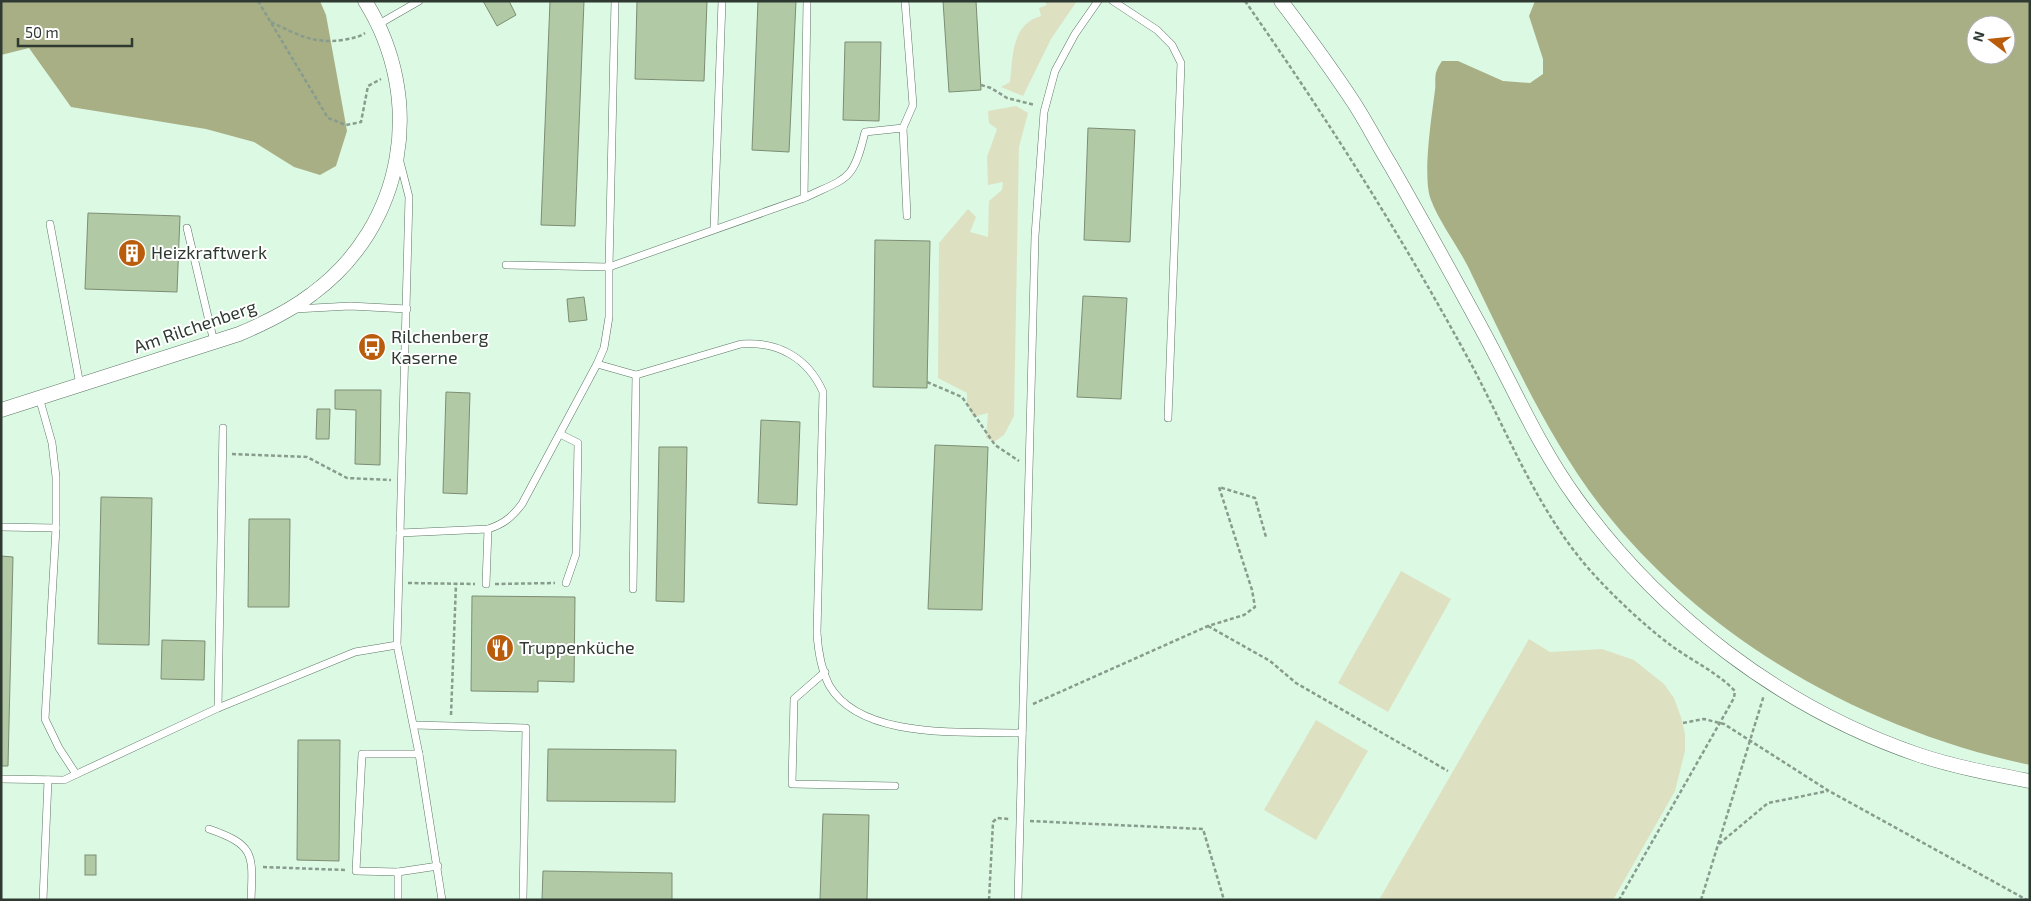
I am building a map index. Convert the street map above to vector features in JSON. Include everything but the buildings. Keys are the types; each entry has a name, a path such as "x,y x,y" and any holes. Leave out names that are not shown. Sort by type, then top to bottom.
{"street":[{"name":"Am Rilchenberg","path":"1,410 214,342 267,322 312,294 328,281 361,244 385,197 398,155 400,112 395,72 379,24 365,1"},
{"path":"1282,1 1355,104 1453,276 1530,422 1574,495 1625,560 1661,598 1733,657 1770,683 1873,737 1920,755 1967,768 2030,781"}],"lane":[{"path":"379,24 419,1"},
{"path":"400,533 488,529 502,525 513,516 522,504 597,364 608,332 615,1"},
{"path":"714,229 722,1"},
{"path":"804,198 807,1"},
{"path":"905,1 913,105 904,128 907,216"},
{"path":"1018,900 1035,236 1045,108 1055,71 1074,34 1098,1"},
{"path":"1113,1 1157,30 1172,45 1181,63 1168,418"},
{"path":"506,266 610,268 804,198 851,173 858,160 865,132 904,128"},
{"path":"398,155 409,197 397,646 414,724 442,900"},
{"path":"50,224 80,385"},
{"path":"187,228 214,342"},
{"path":"287,310 350,306 406,309"},
{"path":"597,364 636,375 741,344 759,343 774,346 790,353 803,362 816,377 823,392 817,633 818,654 830,686 852,710 886,724 915,729 1022,733"},
{"path":"633,589 636,375"},
{"path":"39,398 52,443 56,478 56,528 46,720 59,748 76,774"},
{"path":"218,708 223,428"},
{"path":"560,434 578,443 576,554 566,583"},
{"path":"1,528 56,528"},
{"path":"486,584 488,529"},
{"path":"1,779 64,780 218,708 355,652 397,646"},
{"path":"825,672 794,699 792,784 895,786"},
{"path":"414,724 526,728 523,900"},
{"path":"419,754 362,754 356,871 398,872 438,866"},
{"path":"43,900 48,780"},
{"path":"209,829 240,842 249,852 253,867 251,900"},
{"path":"398,872 398,900"}],"path":[{"path":"258,1 328,118 346,125 361,122 368,86 395,72"},
{"path":"1245,1 1309,92 1373,195 1464,351 1538,495 1579,557 1619,600 1670,646 1727,682 1735,690 1734,698 1619,900"},
{"path":"270,22 301,36 324,42 359,37 379,24"},
{"path":"981,85 1007,98 1045,108"},
{"path":"927,382 962,397 995,445 1029,467"},
{"path":"223,454 307,457 347,478 401,480"},
{"path":"1023,708 1208,626 1244,615 1255,607 1252,590 1219,487 1255,498 1266,537"},
{"path":"451,726 456,584"},
{"path":"1208,626 1270,661 1296,683 1448,771"},
{"path":"1701,900 1762,698 1770,683"},
{"path":"1683,724 1704,719 1720,723 1829,791 2027,900"},
{"path":"1718,845 1768,803 1829,791"},
{"path":"989,900 993,822 997,818 1203,829 1224,900"},
{"path":"253,867 356,871"}],"green space":[{"path":"1,1 320,1 326,15 347,131 336,166 320,175 294,167 254,142 206,129 71,107 29,48 1,55"},
{"path":"1044,1 1077,1 1051,39 1023,96 1001,87 1010,82 1013,52 1019,34 1031,20 1041,16 1039,8 1047,5"},
{"path":"1535,1 2030,1 2030,765 1968,749 1907,728 1848,703 1791,672 1737,637 1687,597 1641,553 1599,504 1580,477 1562,450 1530,392 1467,266 1435,209 1428,190 1428,146 1436,72 1442,61 1458,61 1503,81 1530,83 1543,74 1543,59 1529,16"},
{"path":"1016,106 1028,113 1019,147 1014,416 1004,435 994,442 986,438 988,413 973,417 967,404 967,393 938,378 939,243 968,209 976,217 970,232 988,237 989,201 1002,190 1003,182 988,185 987,157 997,129 989,123 988,111"},
{"path":"1401,571 1451,599 1388,712 1338,683"},
{"path":"1529,639 1550,652 1602,649 1634,660 1664,684 1674,698 1681,717 1685,734 1685,751 1675,791 1613,900 1379,900"},
{"path":"1316,720 1368,751 1316,840 1264,810"}],"place":[{"name":"Heizkraftwerk","path":"132,253"},
{"name":"Rilchenberg Kaserne","path":"372,347"},
{"name":"Truppenküche","path":"500,648"}]}
